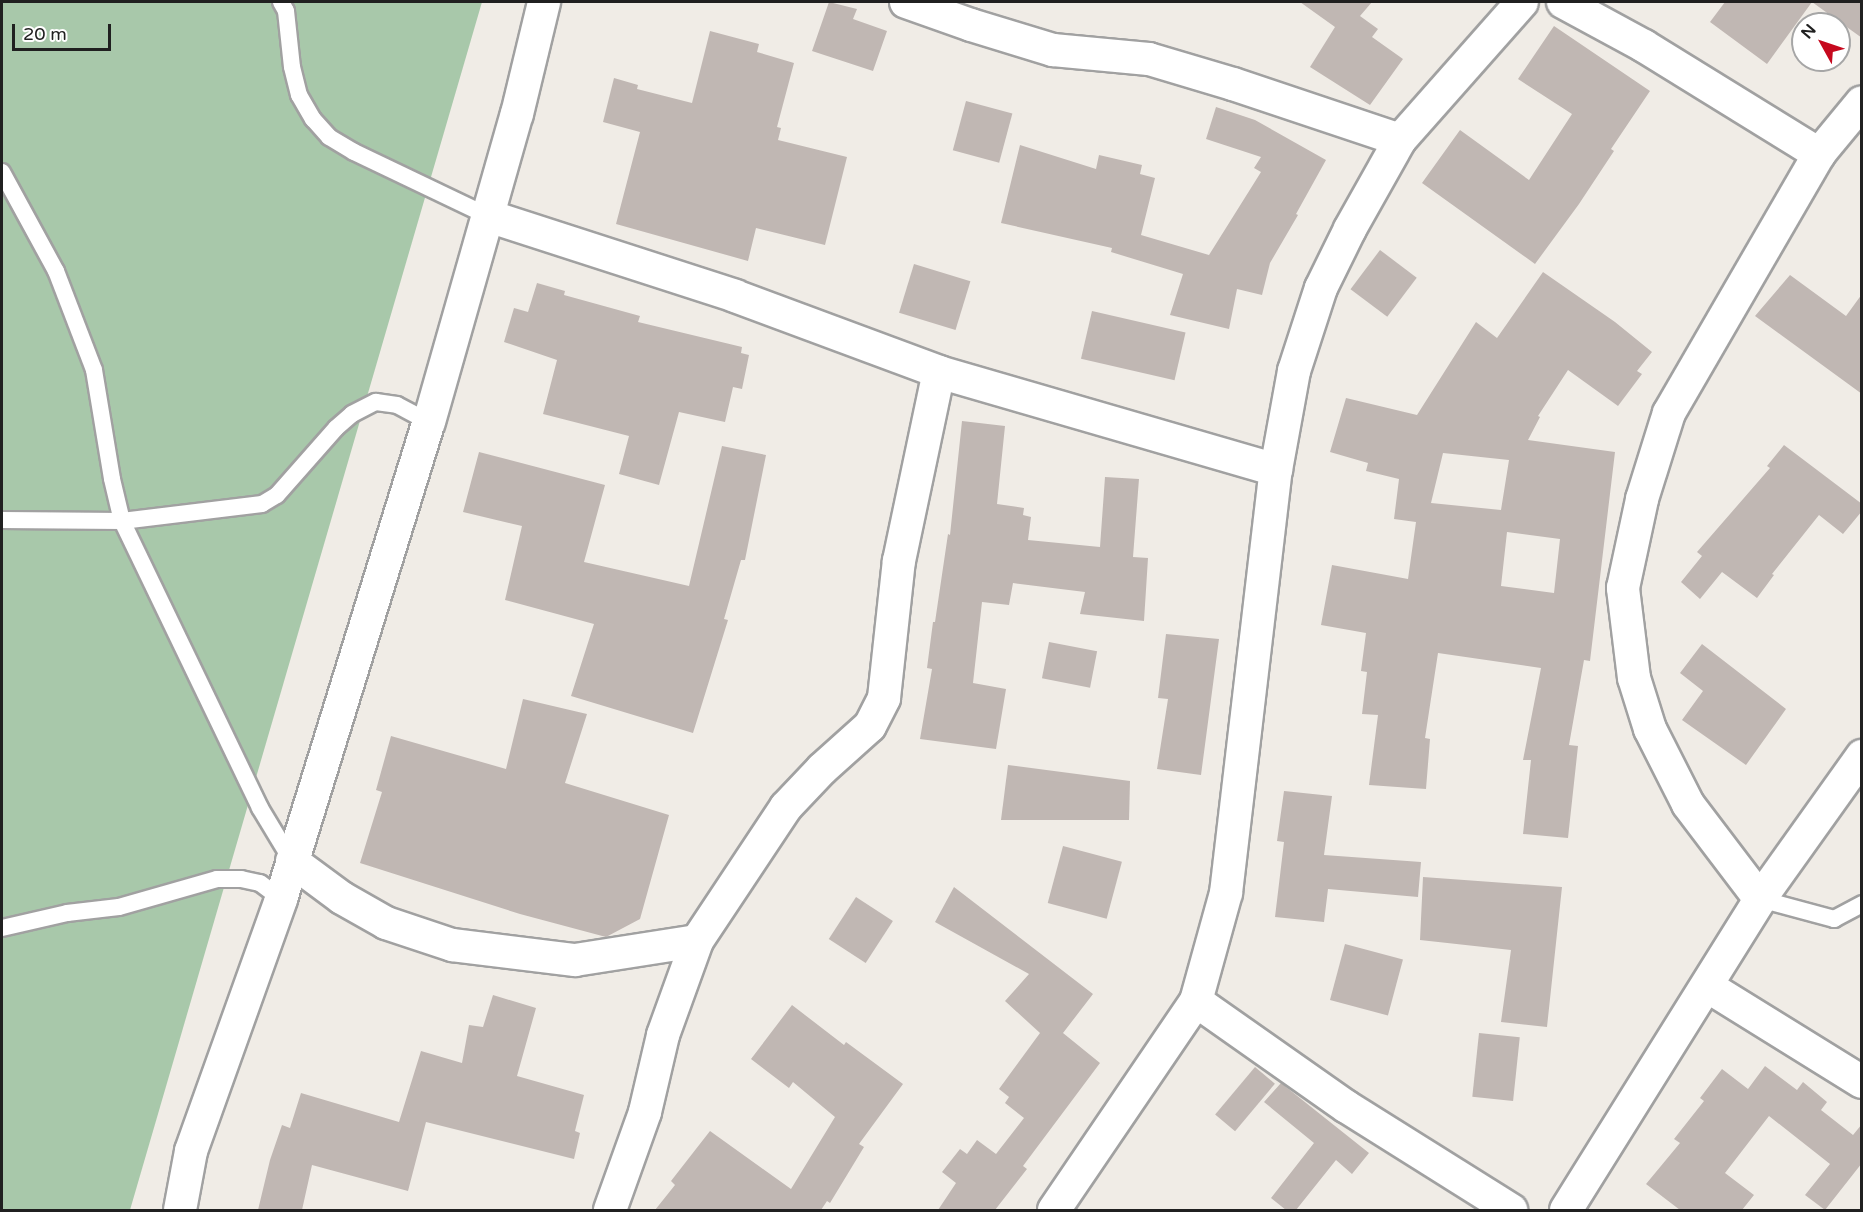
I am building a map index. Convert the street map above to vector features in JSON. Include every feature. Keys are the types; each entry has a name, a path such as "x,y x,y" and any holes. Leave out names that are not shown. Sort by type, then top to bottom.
{"street":[{"path":"180,1210 191,1151 281,899 342,710 429,422 517,114 543,2"},
{"path":"906,2 1053,50 1149,59 1233,84 1400,140"},
{"path":"1054,1210 1196,1001 1226,892 1275,470 1294,371 1321,288 1350,229 1400,140 1522,2"},
{"path":"1563,2 1644,46 1819,154"},
{"path":"1760,899 1688,804 1650,729 1634,678 1623,588 1642,499 1669,413 1819,154 1862,102"},
{"path":"488,216 735,296 939,372 1275,470"},
{"path":"610,1210 645,1112 663,1035 697,941 786,807 822,769 870,726 884,698 899,561 939,372"},
{"path":"1566,1210 1760,899 1862,756"},
{"path":"292,861 342,898 386,923 452,945 575,960 697,941"},
{"path":"1707,986 1862,1082"},
{"path":"1196,1001 1347,1107 1511,1210"}],"lane":[{"path":"281,2 285,11 292,67 299,95 313,119 329,137 354,152 488,216"},
{"path":"2,172 56,271 94,370 112,479 122,521 260,808 292,861"},
{"path":"2,520 122,521 262,504 277,495 336,428 352,414 376,402 397,405 429,422"},
{"path":"2,928 67,913 119,907 217,879 241,879 260,883 281,899"},
{"path":"1760,899 1834,919 1862,904"}],"green space":[{"path":"2,2 482,2 130,1210 2,1210"}],"building":[{"path":"829,2 857,9 853,19 887,31 873,71 812,51"},
{"path":"1300,2 1372,2 1360,16 1378,29 1372,37 1403,59 1370,105 1310,67 1335,27"},
{"path":"1725,2 1812,2 1805,12 1791,12 1791,31 1767,64 1710,22"},
{"path":"1812,2 1862,2 1862,38 1851,30 1851,12 1826,12"},
{"path":"1554,26 1650,91 1611,149 1614,151 1579,204 1535,264 1422,183 1460,130 1529,180 1572,114 1518,79"},
{"path":"710,31 759,44 757,52 794,63 777,127 781,128 778,140 847,157 825,245 756,228 748,261 616,224 640,132 603,122 614,78 638,85 637,89 692,103"},
{"path":"966,101 1012,113 999,163 953,150"},
{"path":"1216,107 1255,120 1326,160 1270,263 1262,295 1237,289 1229,329 1170,315 1183,274 1111,252 1112,248 1001,223 1020,145 1096,169 1099,155 1142,165 1140,174 1155,178 1141,235 1209,255 1261,172 1254,168 1261,157 1206,139"},
{"path":"1380,250 1417,278 1387,317 1351,289"},
{"path":"914,264 970,281 956,330 899,313"},
{"path":"1543,272 1615,322 1652,352 1637,371 1642,374 1618,406 1568,370 1538,416 1540,417 1528,440 1615,452 1590,661 1584,660 1569,745 1578,746 1568,838 1523,834 1531,760 1523,760 1541,668 1438,653 1425,738 1430,739 1426,789 1369,785 1378,715 1362,714 1367,672 1361,671 1366,633 1321,625 1332,565 1408,579 1416,522 1394,519 1399,479 1366,471 1368,463 1330,452 1346,398 1417,415 1476,322 1497,338","holes":["1443,453 1509,460 1501,510 1431,503","1507,532 1560,539 1554,593 1501,586"]},
{"path":"1790,275 1846,316 1862,294 1862,394 1755,316"},
{"path":"537,283 565,291 564,295 640,316 638,322 742,347 741,353 749,355 742,389 733,387 725,422 679,412 659,485 619,474 629,436 543,414 557,360 504,342 514,308 528,312"},
{"path":"1092,311 1186,333 1175,380 1081,359"},
{"path":"962,421 1005,426 997,504 1024,508 1023,515 1031,517 1028,540 1100,547 1105,477 1139,479 1133,557 1148,558 1144,621 1080,614 1085,592 1013,583 1009,605 982,602 973,683 1006,689 996,749 920,739 932,669 927,668 933,622 935,622 948,534 950,535"},
{"path":"1784,445 1862,504 1862,511 1843,534 1819,515 1772,574 1774,575 1757,598 1722,572 1700,599 1681,582 1702,556 1697,552 1770,468 1767,466"},
{"path":"722,446 766,455 745,560 741,560 724,619 728,620 693,733 571,696 594,624 505,600 522,526 463,512 479,452 605,485 584,562 689,586"},
{"path":"1166,634 1219,639 1201,775 1157,769 1168,699 1158,698"},
{"path":"1049,642 1097,651 1090,688 1042,678"},
{"path":"1702,644 1786,709 1746,765 1682,720 1703,691 1680,673"},
{"path":"523,699 587,714 565,783 669,815 640,919 606,937 520,914 360,863 382,792 376,790 391,736 506,769"},
{"path":"1008,765 1130,781 1129,820 1001,820"},
{"path":"1284,791 1332,796 1324,855 1421,862 1418,897 1328,889 1324,922 1275,917 1284,842 1277,841"},
{"path":"1063,846 1122,862 1107,919 1048,903"},
{"path":"1423,877 1562,887 1547,1027 1501,1022 1511,950 1420,940"},
{"path":"954,887 1093,994 1063,1033 1100,1063 1023,1166 1027,1169 995,1210 938,1210 956,1183 942,1172 960,1149 967,1154 977,1140 996,1154 1024,1118 1005,1103 1009,1097 999,1089 1040,1033 1005,1001 1029,974 935,922"},
{"path":"856,897 893,921 866,963 829,939"},
{"path":"1345,944 1403,960 1388,1016 1330,1000"},
{"path":"493,995 536,1008 517,1076 584,1095 575,1131 580,1133 574,1159 426,1122 408,1191 312,1165 302,1210 258,1210 270,1160 282,1125 290,1128 301,1093 399,1122 421,1051 462,1063 469,1025 483,1027"},
{"path":"792,1005 844,1045 846,1042 903,1084 859,1144 864,1147 830,1203 827,1201 821,1210 655,1210 675,1185 671,1181 710,1131 791,1189 835,1117 793,1082 789,1088 751,1059"},
{"path":"1479,1033 1520,1037 1513,1101 1472,1097"},
{"path":"1765,1066 1797,1090 1803,1082 1827,1102 1821,1110 1853,1135 1862,1124 1862,1163 1825,1210 1805,1195 1830,1164 1769,1116 1725,1173 1754,1195 1742,1210 1680,1210 1646,1184 1680,1143 1674,1139 1704,1101 1700,1098 1722,1069 1748,1089"},
{"path":"1255,1067 1275,1084 1235,1131 1215,1114"},
{"path":"1281,1083 1369,1153 1352,1174 1336,1160 1296,1210 1286,1210 1271,1198 1314,1143 1264,1102"}]}
